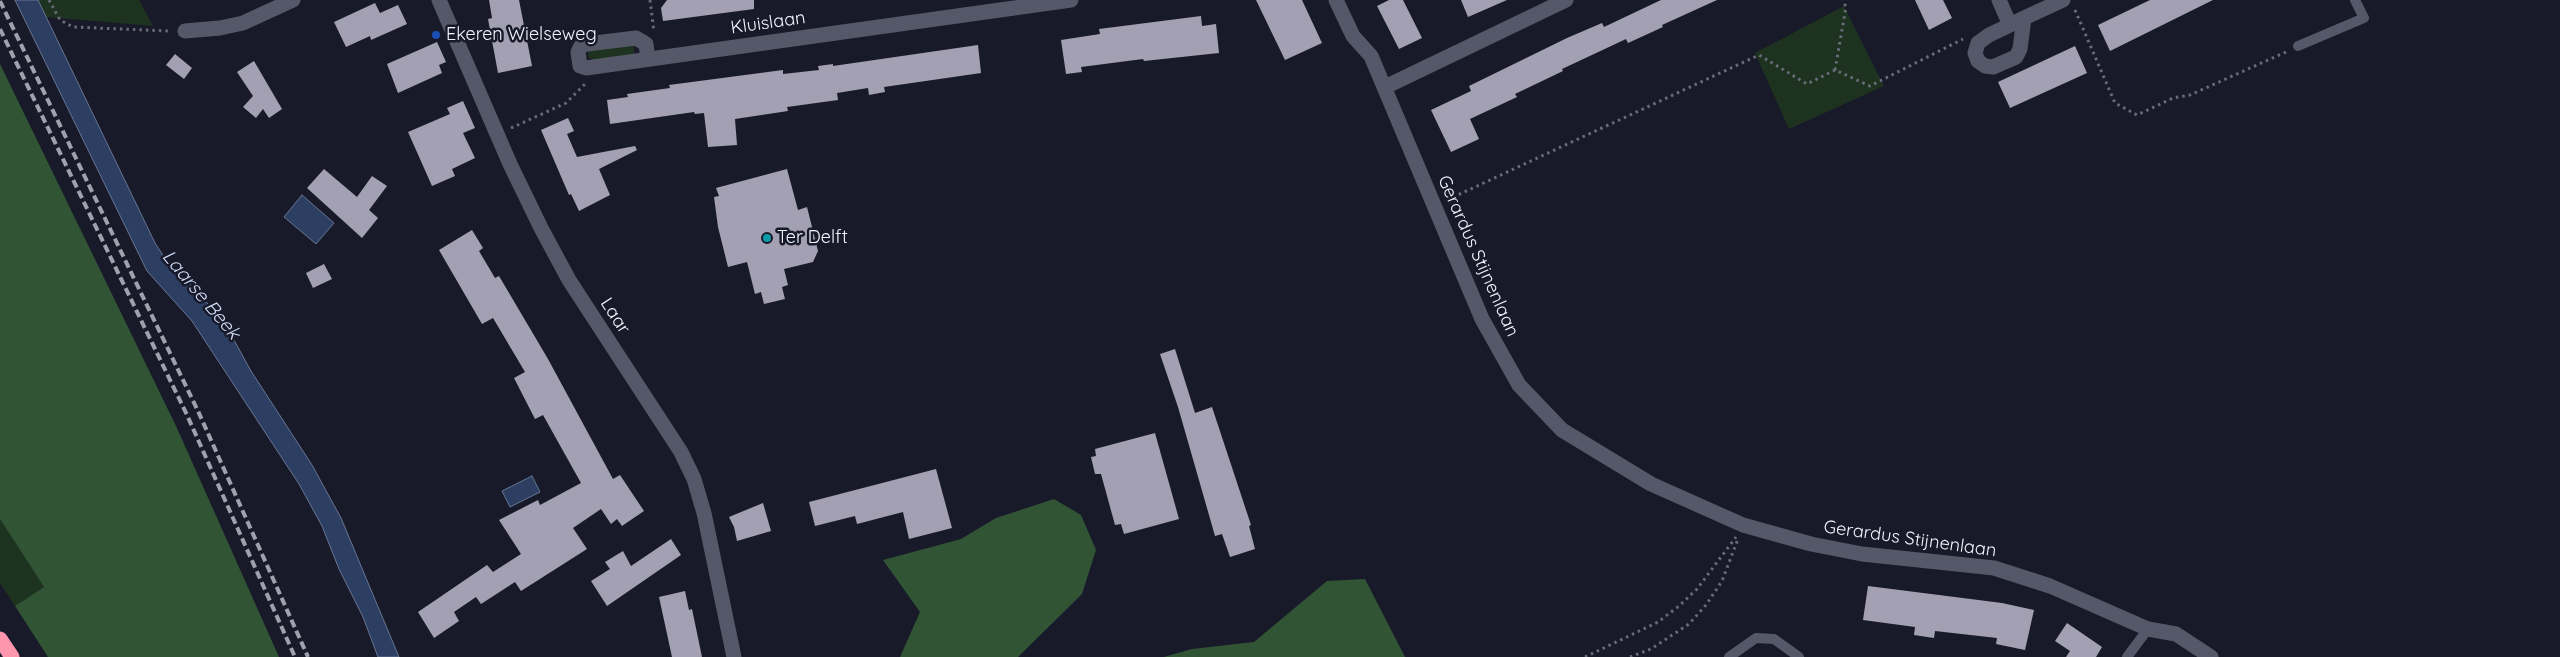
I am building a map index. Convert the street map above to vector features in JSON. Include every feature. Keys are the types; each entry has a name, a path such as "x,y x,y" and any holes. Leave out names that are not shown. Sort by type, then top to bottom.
{"highway":[{"path":"0,639 12,657"}],"street":[{"path":"185,31 213,29 243,23 293,0"},
{"name":"Laar","path":"440,0 496,134 537,220 569,280 681,452 694,479 704,513 734,657"},
{"name":"Kluislaan","path":"592,68 1071,0"},
{"name":"Gerardus Stijnenlaan","path":"1336,0 1354,36 1371,56 1482,319 1519,385 1562,430 1651,484 1743,525 1811,544 1862,554 1994,568 2050,586 2148,629 2176,634 2212,657"},
{"path":"1385,87 1566,0"},
{"path":"1999,0 2017,22 2020,49 2016,57 1993,67 1985,66 1978,61 1975,53 1978,43 1989,35 2017,22 2069,4"},
{"path":"592,68 580,66 578,52 581,46 636,38 646,44 648,59"}],"lane":[{"path":"2298,46 2364,18 2355,0"},
{"path":"2127,657 2148,629"},
{"path":"1729,657 1756,638 1774,639 1799,657"}],"path":[{"path":"49,0 60,20 66,24 185,31"},
{"path":"1834,70 1846,7 1843,0"},
{"path":"2069,4 2115,103 2137,115 2173,98 2190,95 2298,46"},
{"path":"1834,70 1870,86 1960,39 1989,35"},
{"path":"1434,206 1759,56 1807,84 1834,70"},
{"path":"496,134 566,103 590,79 592,68"},
{"path":"1585,657 1658,622 1679,606 1697,589 1741,531 1722,581 1706,605 1689,624 1671,636 1630,657"}],"green space":[{"path":"38,0 139,0 153,26 46,17"},
{"path":"1844,6 1884,86 1789,129 1755,53"},
{"path":"634,45 634,54 594,60 588,57 588,51"},
{"path":"0,64 176,426 279,657 48,657 15,606 44,587 0,519"},
{"path":"1054,499 1081,515 1096,550 1082,594 1018,657 900,657 920,612 883,560 961,539 996,518"},
{"path":"0,519 44,587 15,606 0,583"},
{"path":"1365,579 1405,657 1164,657 1192,649 1254,642 1327,581"}],"water":[{"path":"15,0 38,0 155,243 168,263 200,294 229,331 251,371 312,465 341,518 399,657 378,657 363,617 339,569 322,526 299,484 192,321 147,271"},
{"path":"302,195 334,223 316,244 284,217"},
{"path":"532,476 540,492 510,507 502,491"}],"building":[{"path":"489,0 519,0 532,66 498,73 488,19 492,18"},
{"path":"667,0 754,0 754,9 663,21 661,8"},
{"path":"1256,0 1302,0 1322,43 1285,60"},
{"path":"1389,0 1403,0 1422,38 1399,49 1377,6"},
{"path":"1461,0 1507,0 1468,17"},
{"path":"1661,0 1717,0 1628,43 1626,39 1562,69 1563,71 1515,94 1517,97 1470,119 1479,139 1451,152 1431,110 1471,91 1469,86 1567,38 1602,23 1604,27"},
{"path":"1915,0 1943,0 1952,18 1929,30"},
{"path":"2150,0 2213,0 2110,51 2098,25"},
{"path":"375,3 380,13 398,5 407,24 371,40 370,36 346,47 334,22"},
{"path":"1201,16 1202,26 1216,24 1219,53 1144,61 1143,59 1081,67 1082,72 1066,74 1061,40 1100,34 1099,29"},
{"path":"437,42 446,62 439,65 442,73 398,93 387,64"},
{"path":"978,45 981,73 884,87 885,92 869,95 868,88 837,93 838,100 787,107 788,111 735,119 737,145 708,147 704,113 695,114 694,112 610,124 607,100 628,97 627,94 670,88 669,85 783,70 783,74 819,70 818,66 833,64 833,66"},
{"path":"2075,46 2087,73 2010,108 1998,82"},
{"path":"175,54 192,68 184,79 166,65"},
{"path":"254,61 282,109 269,118 263,109 256,118 243,107 253,96 237,72"},
{"path":"463,101 475,128 463,133 475,158 452,169 455,176 432,186 408,132 450,114 447,108"},
{"path":"568,118 574,131 567,134 577,157 635,146 637,150 599,169 610,195 579,211 571,194 569,195 541,130"},
{"path":"324,169 357,197 372,176 387,186 369,210 378,218 362,238 307,188"},
{"name":"Ter Delft","path":"787,169 798,210 807,207 818,251 813,262 784,269 788,285 782,287 785,299 764,304 761,292 755,294 747,262 728,267 718,227 714,197 719,196 716,188"},
{"path":"472,230 483,248 479,251 495,278 499,276 548,359 613,479 620,475 644,511 622,526 617,519 611,524 601,509 573,528 587,549 521,591 515,582 481,604 476,597 454,612 459,621 434,638 418,612 487,565 493,572 521,554 499,520 538,500 540,505 581,483 543,415 535,419 514,378 525,372 493,318 482,324 439,250"},
{"path":"324,264 332,279 313,288 306,273"},
{"path":"1175,349 1195,413 1212,407 1251,525 1249,526 1255,549 1230,557 1222,534 1215,536 1178,407 1160,354"},
{"path":"1155,433 1179,519 1124,534 1121,524 1115,525 1101,474 1095,474 1091,457 1096,456 1095,449"},
{"path":"936,469 952,528 909,539 903,512 857,524 855,516 815,526 809,502"},
{"path":"763,503 771,531 737,541 734,527 729,517"},
{"path":"671,539 681,555 607,606 591,581 610,569 605,562 623,551 631,566"},
{"path":"1868,586 2002,603 2034,610 2025,650 1996,644 1997,638 1935,631 1934,638 1914,635 1915,627 1863,620"},
{"path":"685,591 689,610 692,609 702,657 672,657 659,597"},
{"path":"2067,623 2102,647 2096,657 2066,657 2070,651 2055,641"}],"railway":[{"path":"0,1 198,411 308,657"},
{"path":"0,29 187,415 295,657"}],"place":[{"name":"Ekeren Wielseweg","path":"436,35"},
{"name":"Ter Delft","path":"767,238"}],"water label":[{"name":"Laarse Beek","path":"201,295"}]}
